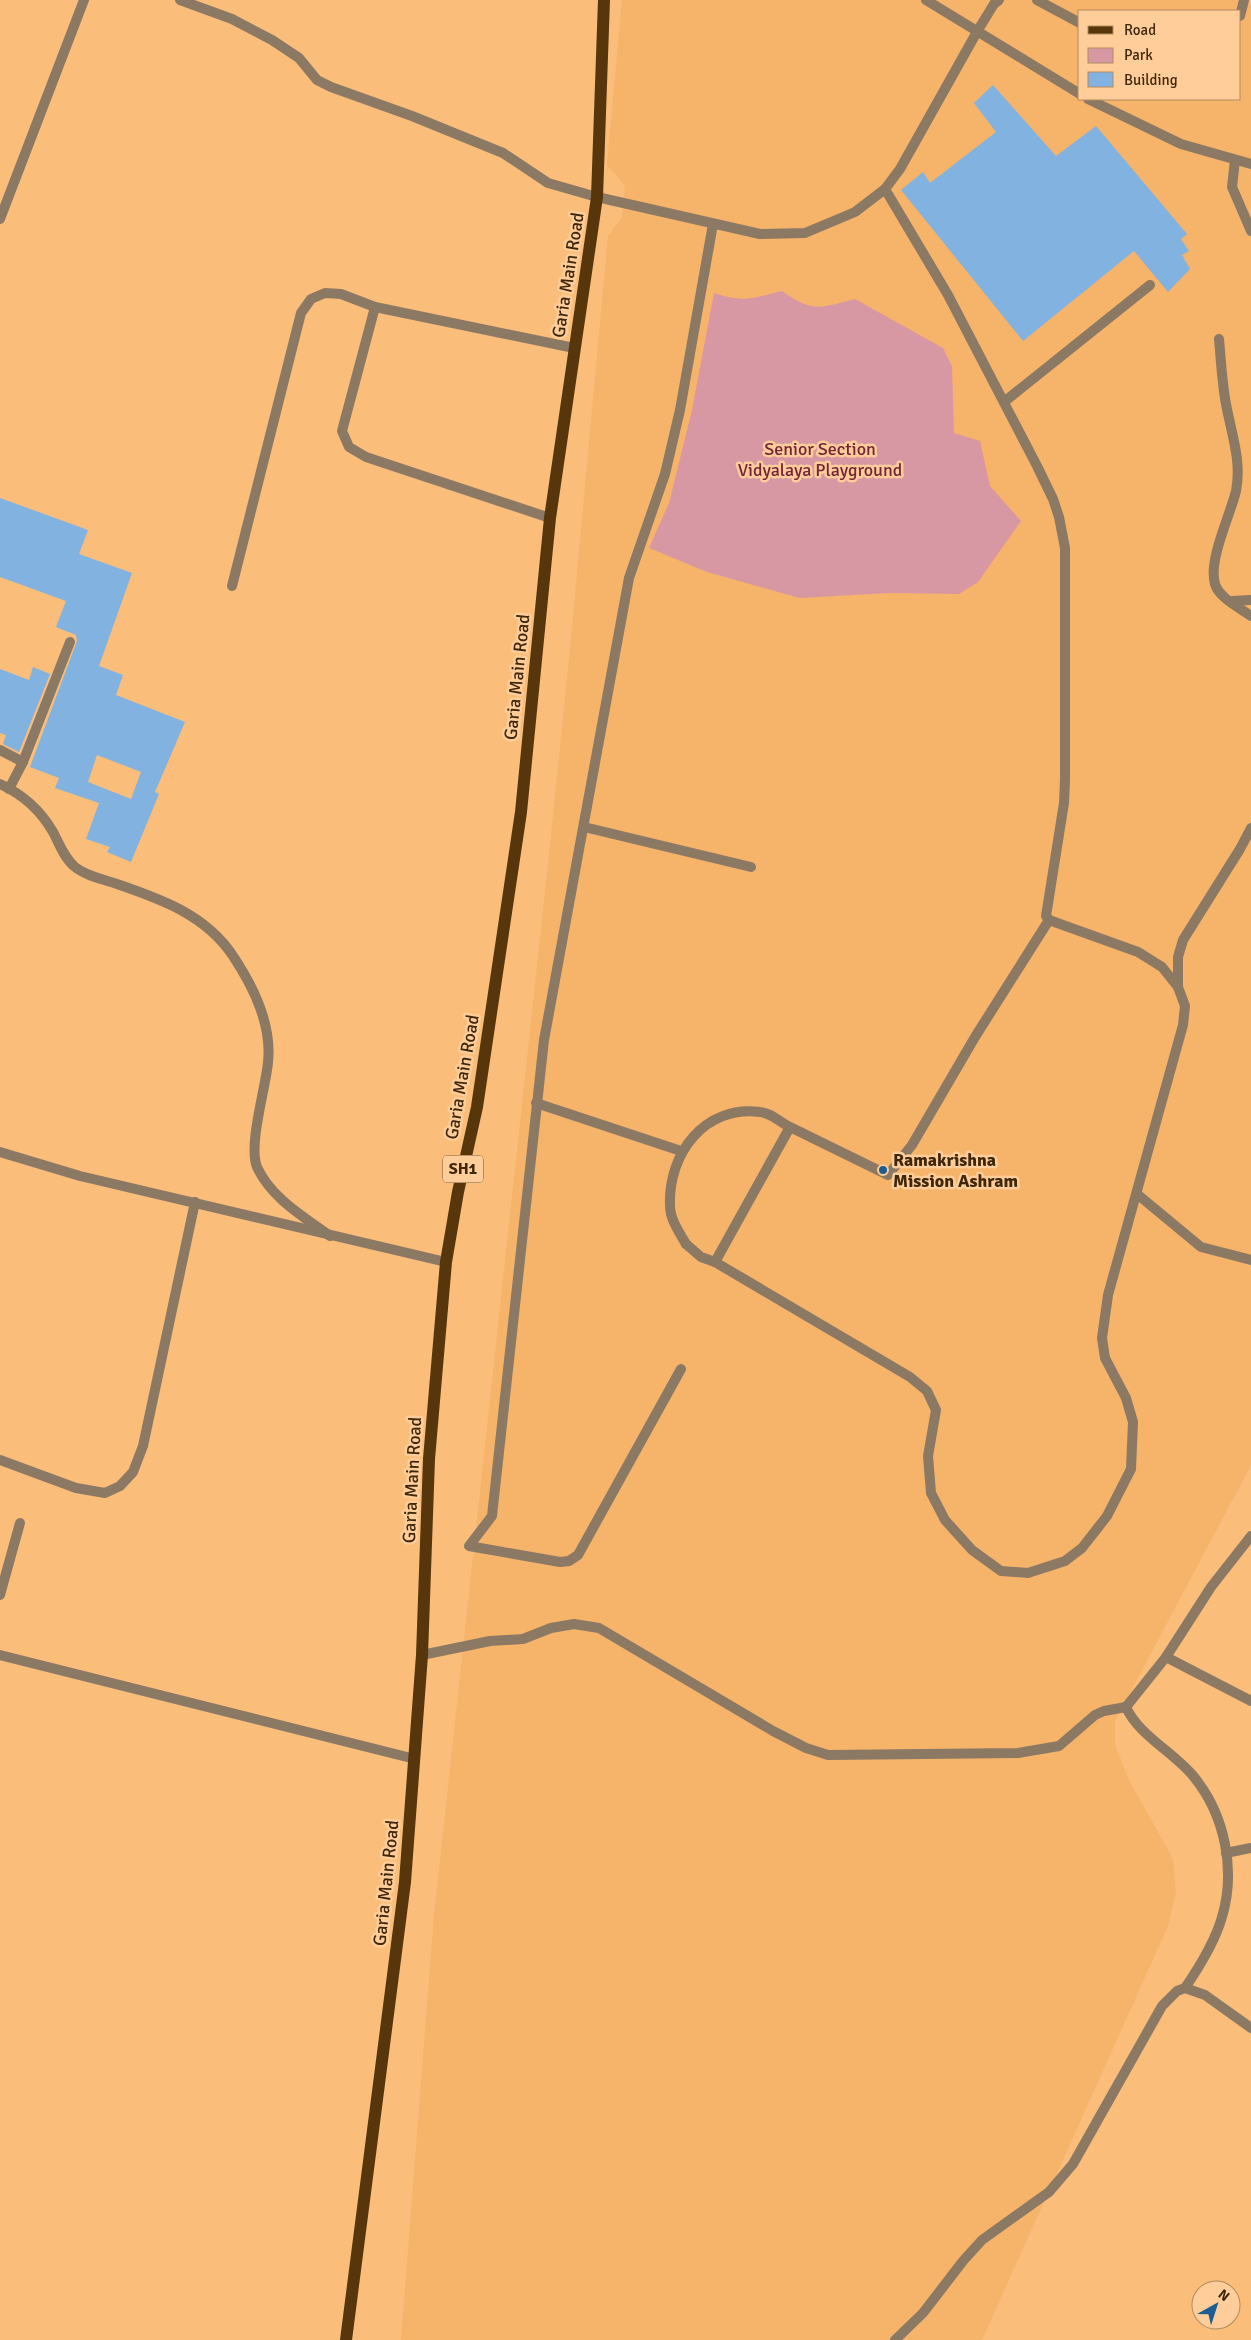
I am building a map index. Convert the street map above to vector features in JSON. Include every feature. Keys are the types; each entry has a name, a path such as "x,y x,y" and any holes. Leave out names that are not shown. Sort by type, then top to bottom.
{"main road":[{"name":"Garia Main Road","path":"346,2340 406,1882 422,1655 429,1459 446,1262 458,1192 477,1107 521,812 550,518 597,197 604,0"}],"street":[{"path":"0,219 84,0"},
{"path":"180,0 232,19 272,40 299,58 317,80 331,87 412,116 503,153 548,183 597,197 760,234 805,233 855,212 885,189 900,169 978,30 994,4 999,0"},
{"path":"926,0 1078,93"},
{"path":"1037,0 1078,22"},
{"path":"1090,100 1181,144 1251,164"},
{"path":"1235,160 1232,187 1251,231"},
{"path":"885,189 948,296 1053,499 1059,517 1065,548 1064,803 1046,916 1049,920 1138,952 1162,967 1178,987 1185,1006 1183,1025 1108,1295 1102,1338 1105,1358 1126,1398 1133,1422 1132,1469 1107,1516 1082,1548 1065,1561 1028,1573 1001,1571 972,1550 945,1520 931,1493 928,1456 936,1410 927,1391 910,1377 715,1262 701,1257 686,1244 675,1225 670,1206 674,1169 681,1151 691,1137 716,1120 742,1111 761,1112 772,1115 779,1122 888,1175 912,1145 975,1037 1049,920"},
{"path":"681,1369 578,1555 569,1561 560,1562 469,1546 492,1516 544,1040 628,578 665,474 681,401 712,224"},
{"path":"1004,402 1150,285"},
{"path":"232,586 301,313 311,299 325,293 341,294 375,307 574,348"},
{"path":"375,307 342,431 349,448 366,457 550,518"},
{"path":"1219,339 1226,403 1236,446 1237,468 1236,489 1216,556 1213,577 1215,586 1222,595 1251,616"},
{"path":"1231,601 1251,600"},
{"path":"70,642 23,762 4,787 26,800 42,815 66,856 75,866 87,874 151,895 179,908 207,926 232,955 252,990 266,1026 269,1043 268,1062 254,1145 256,1164 268,1185 288,1205 330,1236"},
{"path":"0,750 23,762"},
{"path":"584,827 751,867"},
{"path":"1178,987 1178,957 1182,940 1240,849 1251,828"},
{"path":"536,1103 681,1151"},
{"path":"715,1262 790,1127"},
{"path":"0,1152 80,1176 446,1262"},
{"path":"1137,1194 1202,1247 1251,1260"},
{"path":"0,1460 76,1488 105,1493 120,1486 133,1472 143,1446 195,1202"},
{"path":"0,1595 20,1523"},
{"path":"422,1655 490,1642 523,1639 551,1628 574,1624 599,1628 773,1731 806,1748 828,1755 1018,1753 1042,1750 1059,1746 1095,1714 1104,1710 1126,1707 1166,1657 1211,1587 1251,1536"},
{"path":"0,1655 415,1759"},
{"path":"1166,1657 1251,1701"},
{"path":"895,2340 923,2314 963,2261 982,2240 1049,2192 1073,2164 1162,2006 1177,1991 1185,1988 1206,1953 1222,1916 1226,1886 1226,1853 1222,1829 1210,1800 1194,1776 1134,1721 1126,1707"},
{"path":"1226,1853 1251,1848"},
{"path":"1185,1988 1205,1995 1251,2028"}],"shaded area":[{"name":"Ramakrishna Mission Ashram","path":"622,0 1251,0 1251,1465 1115,1721 1115,1745 1130,1782 1173,1859 1176,1892 1168,1926 982,2340 401,2340 434,1916 547,874 570,650 608,236 622,217 625,186 607,165"}],"green space":[{"name":"Senior Section Vidyalaya Playground","path":"782,291 802,303 817,307 855,299 943,348 952,366 954,433 980,441 990,486 1021,521 978,582 959,594 889,593 800,598 707,572 649,548 669,503 692,410 714,293 741,299"}],"building":[{"path":"993,85 1056,156 1096,126 1187,234 1181,239 1189,251 1182,255 1190,269 1168,292 1134,251 1023,341 901,190 923,172 930,183 996,132 974,103"},
{"path":"0,498 88,530 79,554 132,573 99,666 123,675 116,695 185,722 155,792 159,794 131,862 107,852 110,847 86,839 99,803 55,788 59,778 30,767 77,641 76,635 56,627 66,601 0,577","holes":["97,755 141,772 131,799 88,782"]},
{"path":"33,667 50,674 19,752 3,744 6,735 0,733 0,669 29,680"}],"place":[{"name":"Ramakrishna Mission Ashram","path":"883,1170"}]}
